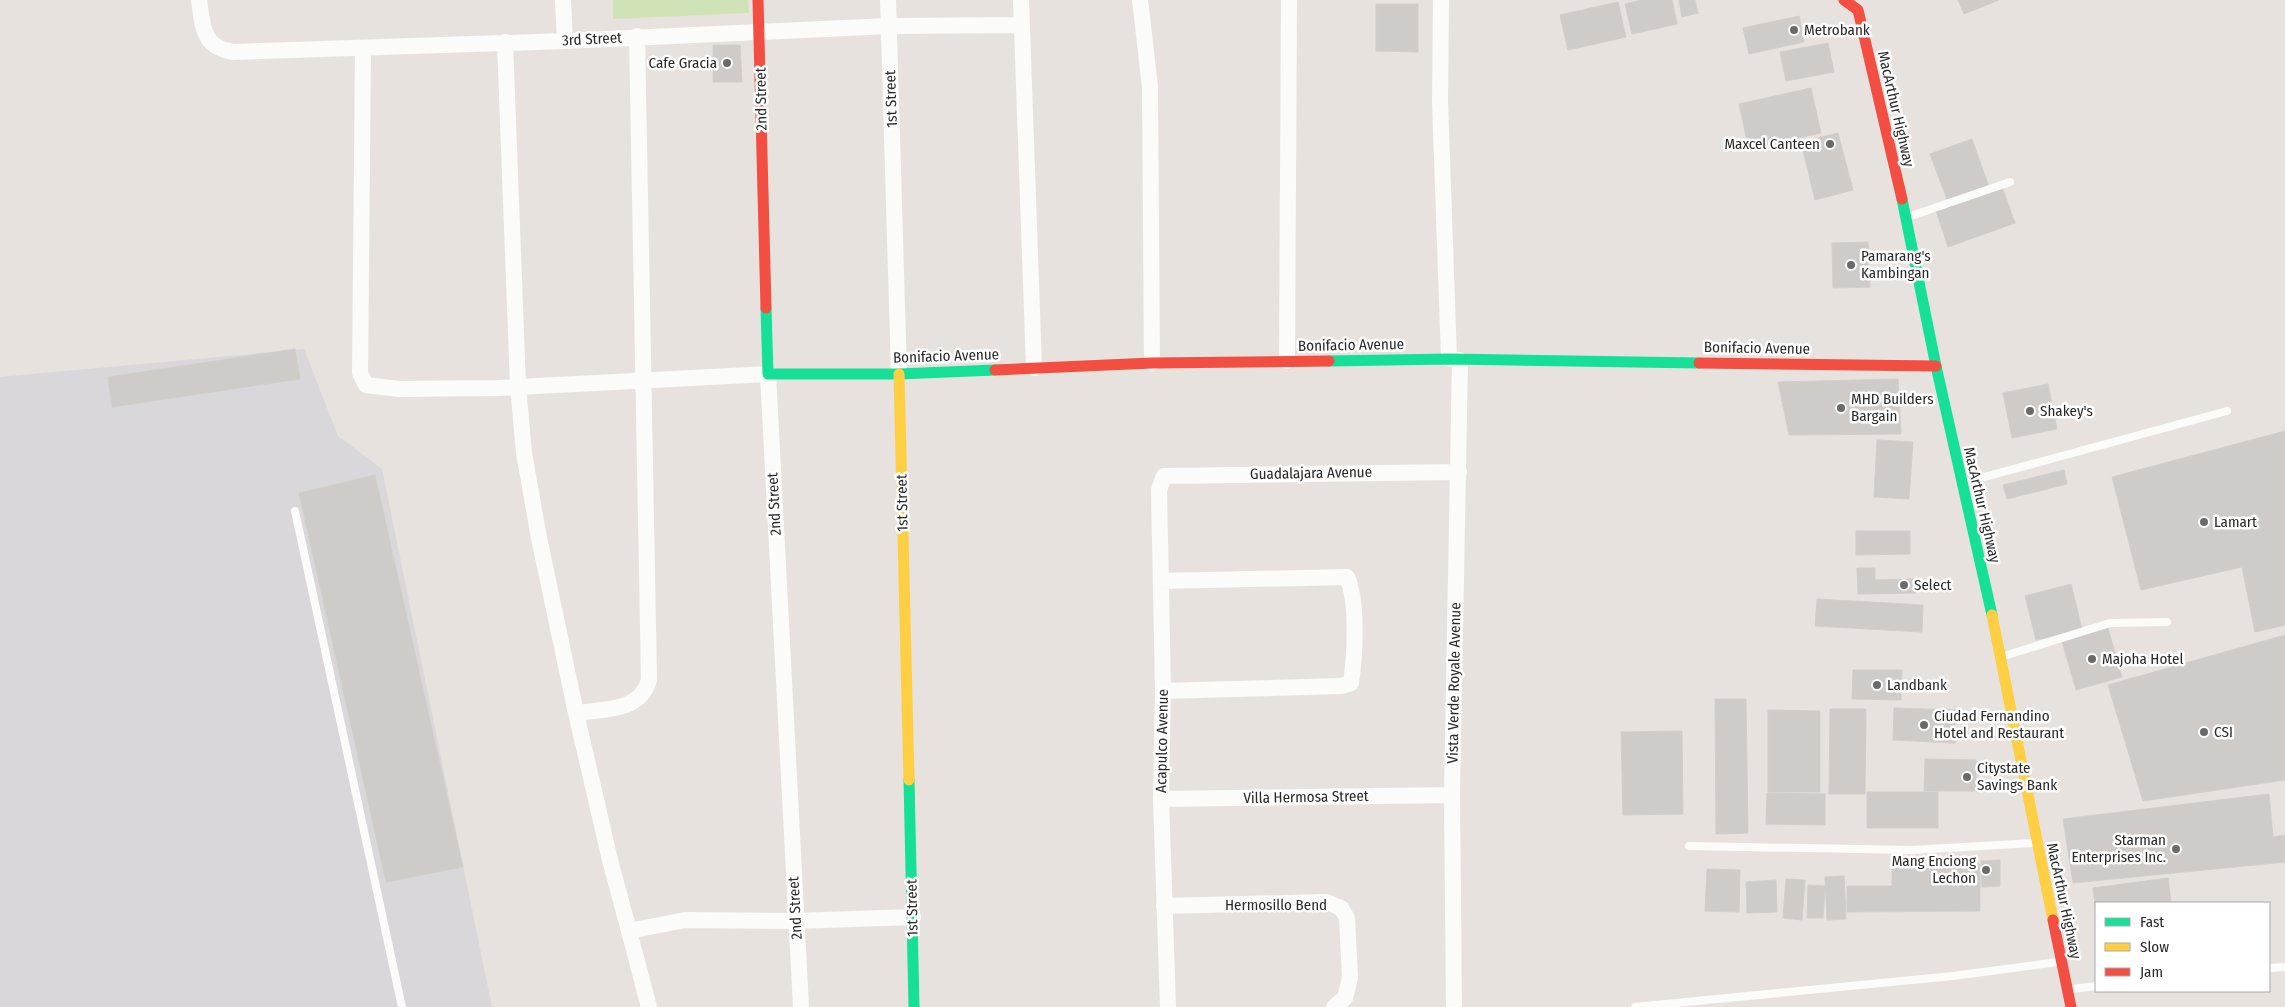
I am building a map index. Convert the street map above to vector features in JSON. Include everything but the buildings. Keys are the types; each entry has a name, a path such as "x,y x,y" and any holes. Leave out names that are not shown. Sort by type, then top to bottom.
{"street":[{"name":"3rd Street","path":"199,0 202,24 208,41 215,48 234,52 565,41 637,36 889,26 1022,25"},
{"path":"563,0 565,41"},
{"name":"2nd Street","path":"758,0 768,374 801,1007"},
{"name":"1st Street","path":"888,0 914,1007"},
{"path":"1021,0 1034,368"},
{"path":"1140,0 1150,87 1152,363"},
{"path":"1288,361 1289,0"},
{"name":"Vista Verde Royale Avenue","path":"1442,0 1440,101 1459,472 1452,795 1454,1007"},
{"path":"1844,0 1858,10 1865,0"},
{"name":"MacArthur Highway","path":"1858,10 1906,218 1936,366 2000,657 2070,1007"},
{"path":"576,713 626,706 638,700 646,690 649,680 637,36"},
{"path":"505,42 518,386 524,453 537,528 576,713 610,860 649,1007"},
{"path":"363,48 360,373 366,385 383,388 499,388 768,374"},
{"name":"Bonifacio Avenue","path":"768,374 899,374 1152,363 1288,361 1454,360 1936,366"},
{"name":"Guadalajara Avenue","path":"1164,476 1459,472"},
{"name":"Acapulco Avenue","path":"1164,476 1159,490 1163,691 1161,799 1168,1007"},
{"path":"1161,581 1346,577 1353,590 1354,612 1352,684 1341,686 1163,691"},
{"name":"Villa Hermosa Street","path":"1161,799 1452,795"},
{"name":"Hermosillo Bend","path":"1164,906 1327,902 1341,908 1347,918 1350,978 1345,998 1334,1007"},
{"path":"628,931 685,920 913,917"}],"lane":[{"path":"1906,218 2010,182"},
{"path":"1962,484 2227,411"},
{"path":"295,511 402,1007"},
{"path":"2000,657 2110,623 2167,622"},
{"path":"1689,846 1912,850 2037,843"},
{"path":"1635,1007 1952,976 2061,962"},
{"path":"2270,968 2285,967"},
{"path":"2067,990 2095,986"}],"shaded area":[{"path":"304,349 338,436 382,469 492,1007 0,1007 0,377"}],"green space":[{"path":"613,0 748,0 749,13 613,19"}],"traffic: fast":[{"path":"1902,199 1936,366 1992,615"},
{"path":"766,308 768,374 899,374 995,370"},
{"path":"1329,361 1449,359 1699,363"},
{"path":"909,780 914,1007"}],"traffic: slow":[{"path":"899,374 909,780"},
{"path":"1992,615 2053,920"}],"traffic: jam":[{"path":"758,0 766,308"},
{"path":"1844,0 1858,10 1902,199"},
{"path":"995,370 1152,363 1329,361"},
{"path":"1699,363 1936,366"},
{"path":"2053,920 2071,1007"}],"place":[{"name":"Metrobank","path":"1794,30"},
{"name":"Cafe Gracia","path":"727,63"},
{"name":"Maxcel Canteen","path":"1830,144"},
{"name":"Pamarang's Kambingan","path":"1851,265"},
{"name":"MHD Builders Bargain","path":"1841,408"},
{"name":"Shakey's","path":"2030,411"},
{"name":"Lamart","path":"2204,522"},
{"name":"Select","path":"1904,585"},
{"name":"Majoha Hotel","path":"2092,659"},
{"name":"Landbank","path":"1877,685"},
{"name":"Ciudad Fernandino Hotel and Restaurant","path":"1924,725"},
{"name":"CSI","path":"2204,732"},
{"name":"Citystate Savings Bank","path":"1967,777"},
{"name":"Starman Enterprises Inc.","path":"2176,849"},
{"name":"Mang Enciong Lechon","path":"1986,870"}]}
